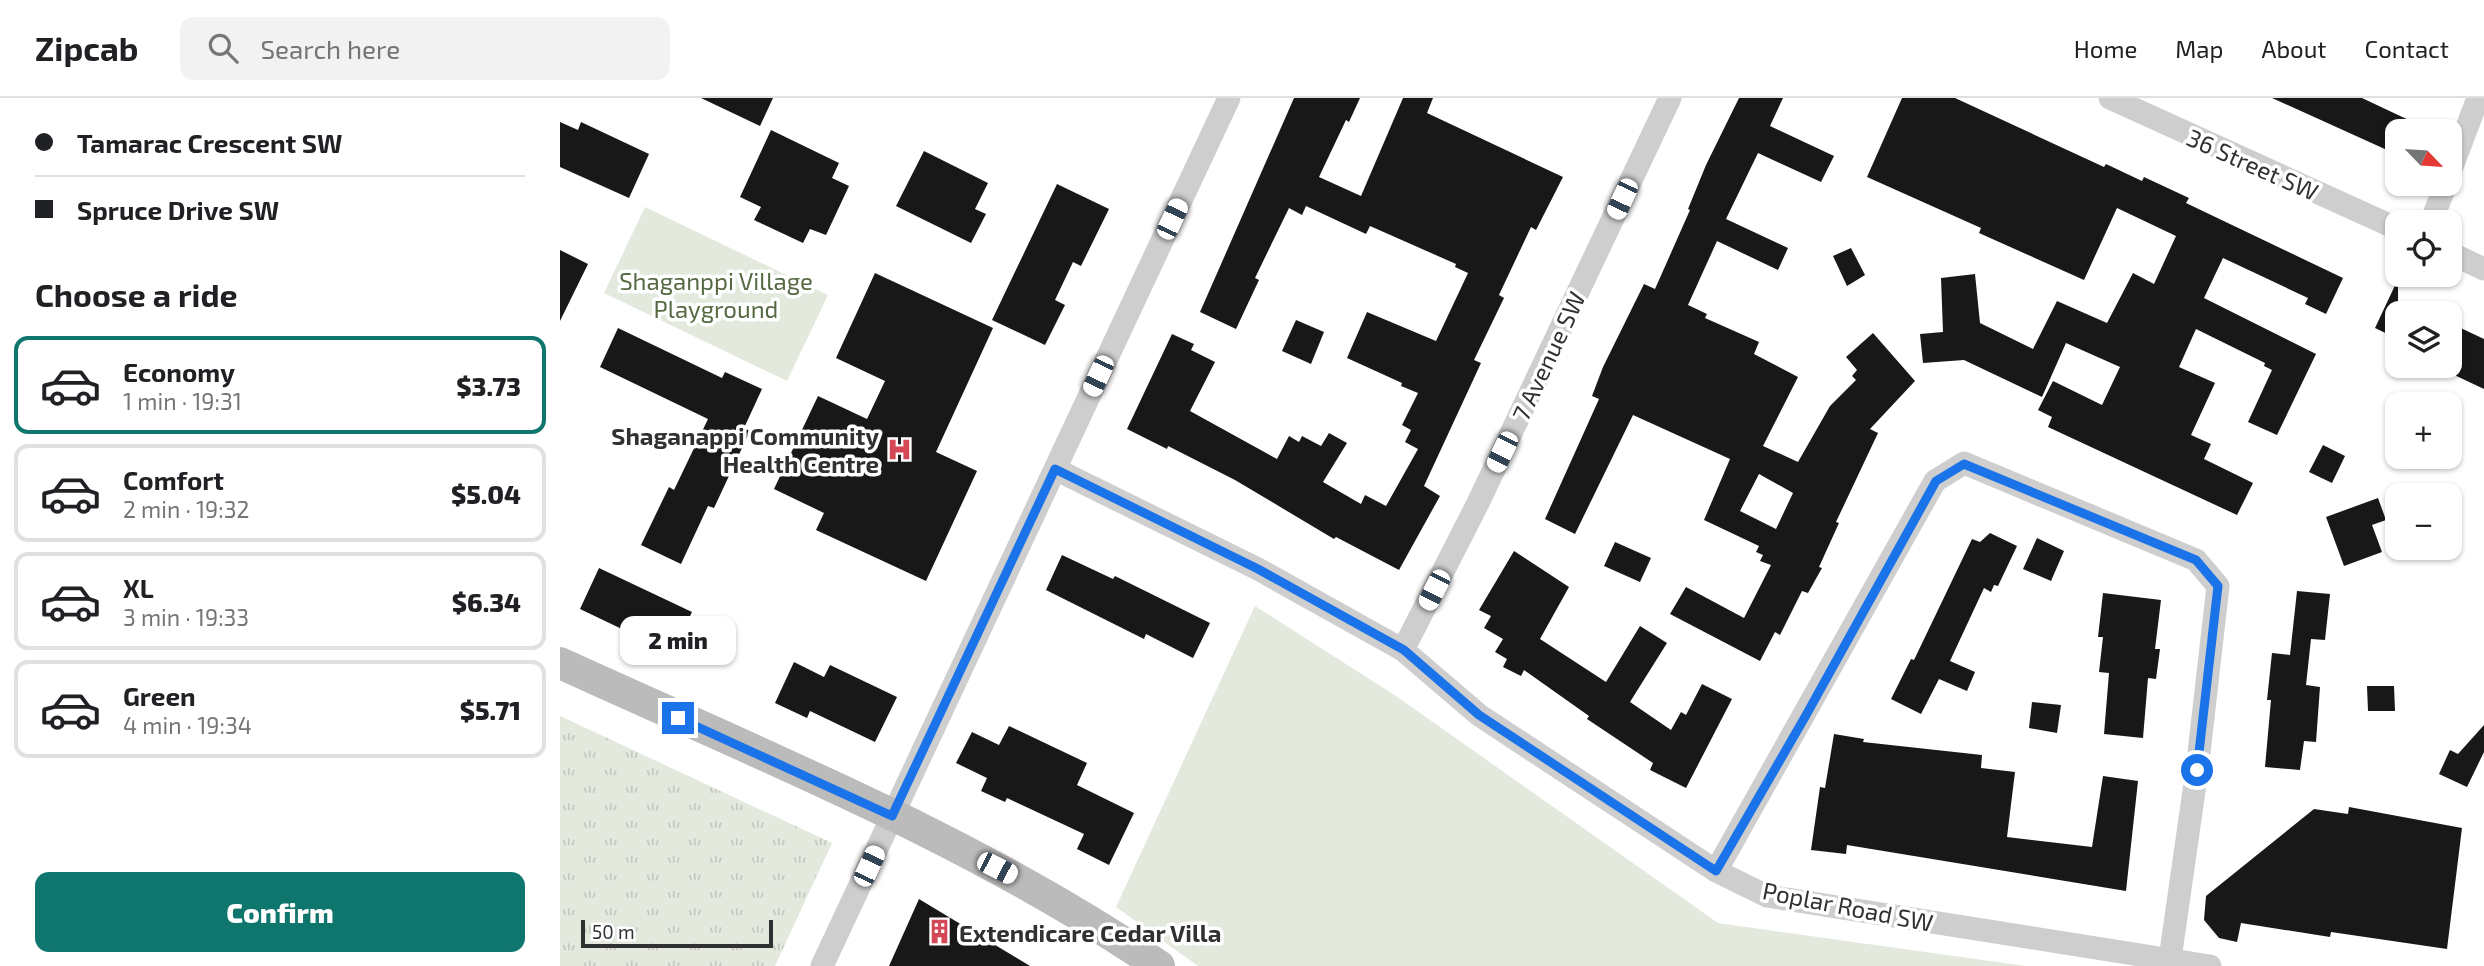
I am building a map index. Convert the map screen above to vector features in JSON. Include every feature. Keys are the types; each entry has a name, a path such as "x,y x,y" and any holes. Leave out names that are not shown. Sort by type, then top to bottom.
{"street":[{"path":"822,966 1229,98"},
{"name":"7 Avenue SW","path":"1404,650 1478,503 1670,98"},
{"name":"36 Street SW","path":"2110,98 2385,223"},
{"path":"2462,140 2478,98"},
{"path":"2462,259 2484,269"},
{"path":"1716,871 1936,481 1964,464 2196,560 2218,586 2197,770 2170,963"},
{"name":"Poplar Road SW","path":"1055,469 1258,569 1404,650 1479,715 1716,871 1767,896 2101,958 2210,966"},
{"path":"560,663 892,816 1045,893 1159,966"}],"green space":[{"name":"Shaganppi Village Playground","path":"645,207 828,295 787,381 604,293"},
{"path":"1255,606 1396,696 1718,923 2026,966 1198,966 1116,907"},
{"path":"560,716 832,843 775,966 560,966"}],"building":[{"path":"701,98 773,98 760,126"},
{"path":"1294,98 1360,98 1349,122 1346,120 1319,177 1361,196 1403,98 1433,98 1427,113 1563,177 1536,230 1531,227 1499,295 1504,298 1474,360 1481,363 1424,486 1440,496 1399,570 1336,537 1334,539 1235,480 1168,446 1167,449 1127,429 1172,334 1194,344 1191,350 1215,362 1190,411 1277,459 1289,436 1299,442 1302,436 1321,446 1329,433 1347,443 1323,482 1361,504 1365,495 1386,506 1418,449 1405,442 1411,430 1402,425 1418,393 1347,358 1367,312 1436,341 1468,273 1455,267 1456,264 1370,226 1366,234 1306,206 1302,215 1289,208 1255,278 1259,280 1236,329 1200,312"},
{"path":"1739,98 1783,98 1770,126 1834,156 1821,182 1758,153 1726,219 1788,248 1778,270 1717,241 1688,305 1707,314 1705,318 1759,342 1754,354 1798,377 1763,446 1798,462 1830,406 1856,380 1852,376 1857,370 1846,357 1873,333 1915,381 1870,429 1878,433 1836,522 1839,523 1819,567 1822,568 1808,593 1802,591 1780,635 1775,632 1760,661 1670,614 1686,587 1744,618 1771,565 1760,561 1763,555 1756,552 1759,546 1704,520 1730,459 1633,415 1575,534 1545,519 1599,399 1592,396 1603,367 1644,284 1655,289 1690,210 1688,209","holes":["1759,474 1793,493 1776,529 1740,511"]},
{"path":"1902,98 1955,98 2104,167 2106,164 2142,181 2144,177 2189,198 2186,203 2343,278 2326,314 2305,304 2308,298 2223,258 2204,298 2316,354 2277,435 2248,422 2272,370 2264,366 2265,363 2196,329 2179,367 2215,383 2191,435 2211,444 2204,459 2253,483 2237,515 2048,427 2052,417 2038,410 2053,381 2102,405 2120,367 2066,343 2042,397 1964,360 1923,363 1920,334 1943,332 1941,278 1975,274 1980,323 2033,349 2057,301 2107,323 2133,273 2154,284 2176,236 2117,208 2084,280 1979,233 1981,228 1867,177"},
{"path":"2272,98 2362,98 2407,119 2385,119 2385,149"},
{"path":"560,122 578,130 581,122 649,154 629,198 560,167"},
{"path":"771,130 839,163 832,178 849,186 826,235 810,229 803,243 754,220 761,207 740,197"},
{"path":"924,151 988,183 975,209 986,214 971,243 896,206"},
{"path":"1057,184 1109,209 1081,266 1073,262 1055,300 1065,305 1045,345 992,320"},
{"path":"1851,248 1865,275 1847,286 1833,256"},
{"path":"560,250 588,264 560,321"},
{"path":"875,273 993,328 936,452 977,471 926,581 816,530 824,513 774,489 818,396 867,419 885,381 836,358"},
{"path":"2394,287 2398,287 2398,301 2388,301"},
{"path":"2385,307 2385,333 2375,328"},
{"path":"1296,320 1324,332 1311,364 1282,351"},
{"path":"618,328 722,378 725,372 762,389 744,428 750,431 714,508 708,506 681,564 641,545 669,487 674,490 708,419 600,367"},
{"path":"2462,329 2484,339 2484,389 2461,378"},
{"path":"2323,445 2345,456 2332,483 2309,472"},
{"path":"2378,498 2385,520 2372,525 2382,552 2344,566 2326,517"},
{"path":"1990,533 2017,546 1998,586 1994,585 1991,592 1984,588 1950,661 1975,672 1967,691 1939,679 1921,714 1891,699 1911,659 1914,660 1972,539 1980,542"},
{"path":"2037,538 2064,551 2051,581 2023,569"},
{"path":"1615,542 1651,558 1640,582 1604,566"},
{"path":"1514,551 1569,587 1540,639 1606,682 1640,626 1667,643 1630,702 1671,730 1681,712 1686,715 1702,684 1732,699 1686,788 1650,770 1653,763 1587,719 1589,716 1524,670 1521,676 1503,667 1507,659 1495,652 1503,639 1484,628 1491,616 1479,610"},
{"path":"1062,555 1113,579 1115,576 1210,623 1193,658 1146,634 1144,639 1046,590"},
{"path":"599,568 692,612 672,653 580,609"},
{"path":"2297,591 2330,594 2325,640 2311,639 2306,685 2320,687 2316,742 2304,741 2300,770 2265,767 2271,700 2267,700 2272,653 2290,655"},
{"path":"2103,593 2161,600 2155,649 2160,649 2156,679 2148,678 2143,738 2104,734 2109,673 2099,672 2103,637 2098,637"},
{"path":"794,662 824,677 830,665 897,697 875,742 810,711 807,718 775,703"},
{"path":"2367,686 2394,686 2395,711 2368,711"},
{"path":"2032,702 2061,705 2057,733 2029,728"},
{"path":"2484,725 2484,752 2467,787 2439,774 2450,750 2458,754"},
{"path":"1009,726 1087,763 1077,785 1134,813 1109,865 1077,849 1084,834 1007,798 1005,802 981,791 987,778 956,763 972,732 999,745"},
{"path":"1834,734 1864,739 1863,742 1982,755 1981,768 2015,772 2007,837 2092,847 2103,776 2138,781 2126,891 1847,845 1846,854 1811,850 1820,787 1825,788"},
{"path":"2349,807 2462,828 2447,949 2331,932 2330,937 2241,923 2237,942 2219,938 2204,920 2206,896 2314,809 2348,814"},
{"name":"Extendicare Cedar Villa","path":"919,899 1030,966 889,966"}],"place":[{"name":"Shaganappi Community Health Centre","path":"899,449"},
{"name":"Extendicare Cedar Villa","path":"939,932"}],"route":[{"path":"678,718 892,816 1055,469 1258,569 1404,650 1479,715 1716,871 1936,481 1964,464 2196,560 2218,586 2197,770"}]}
